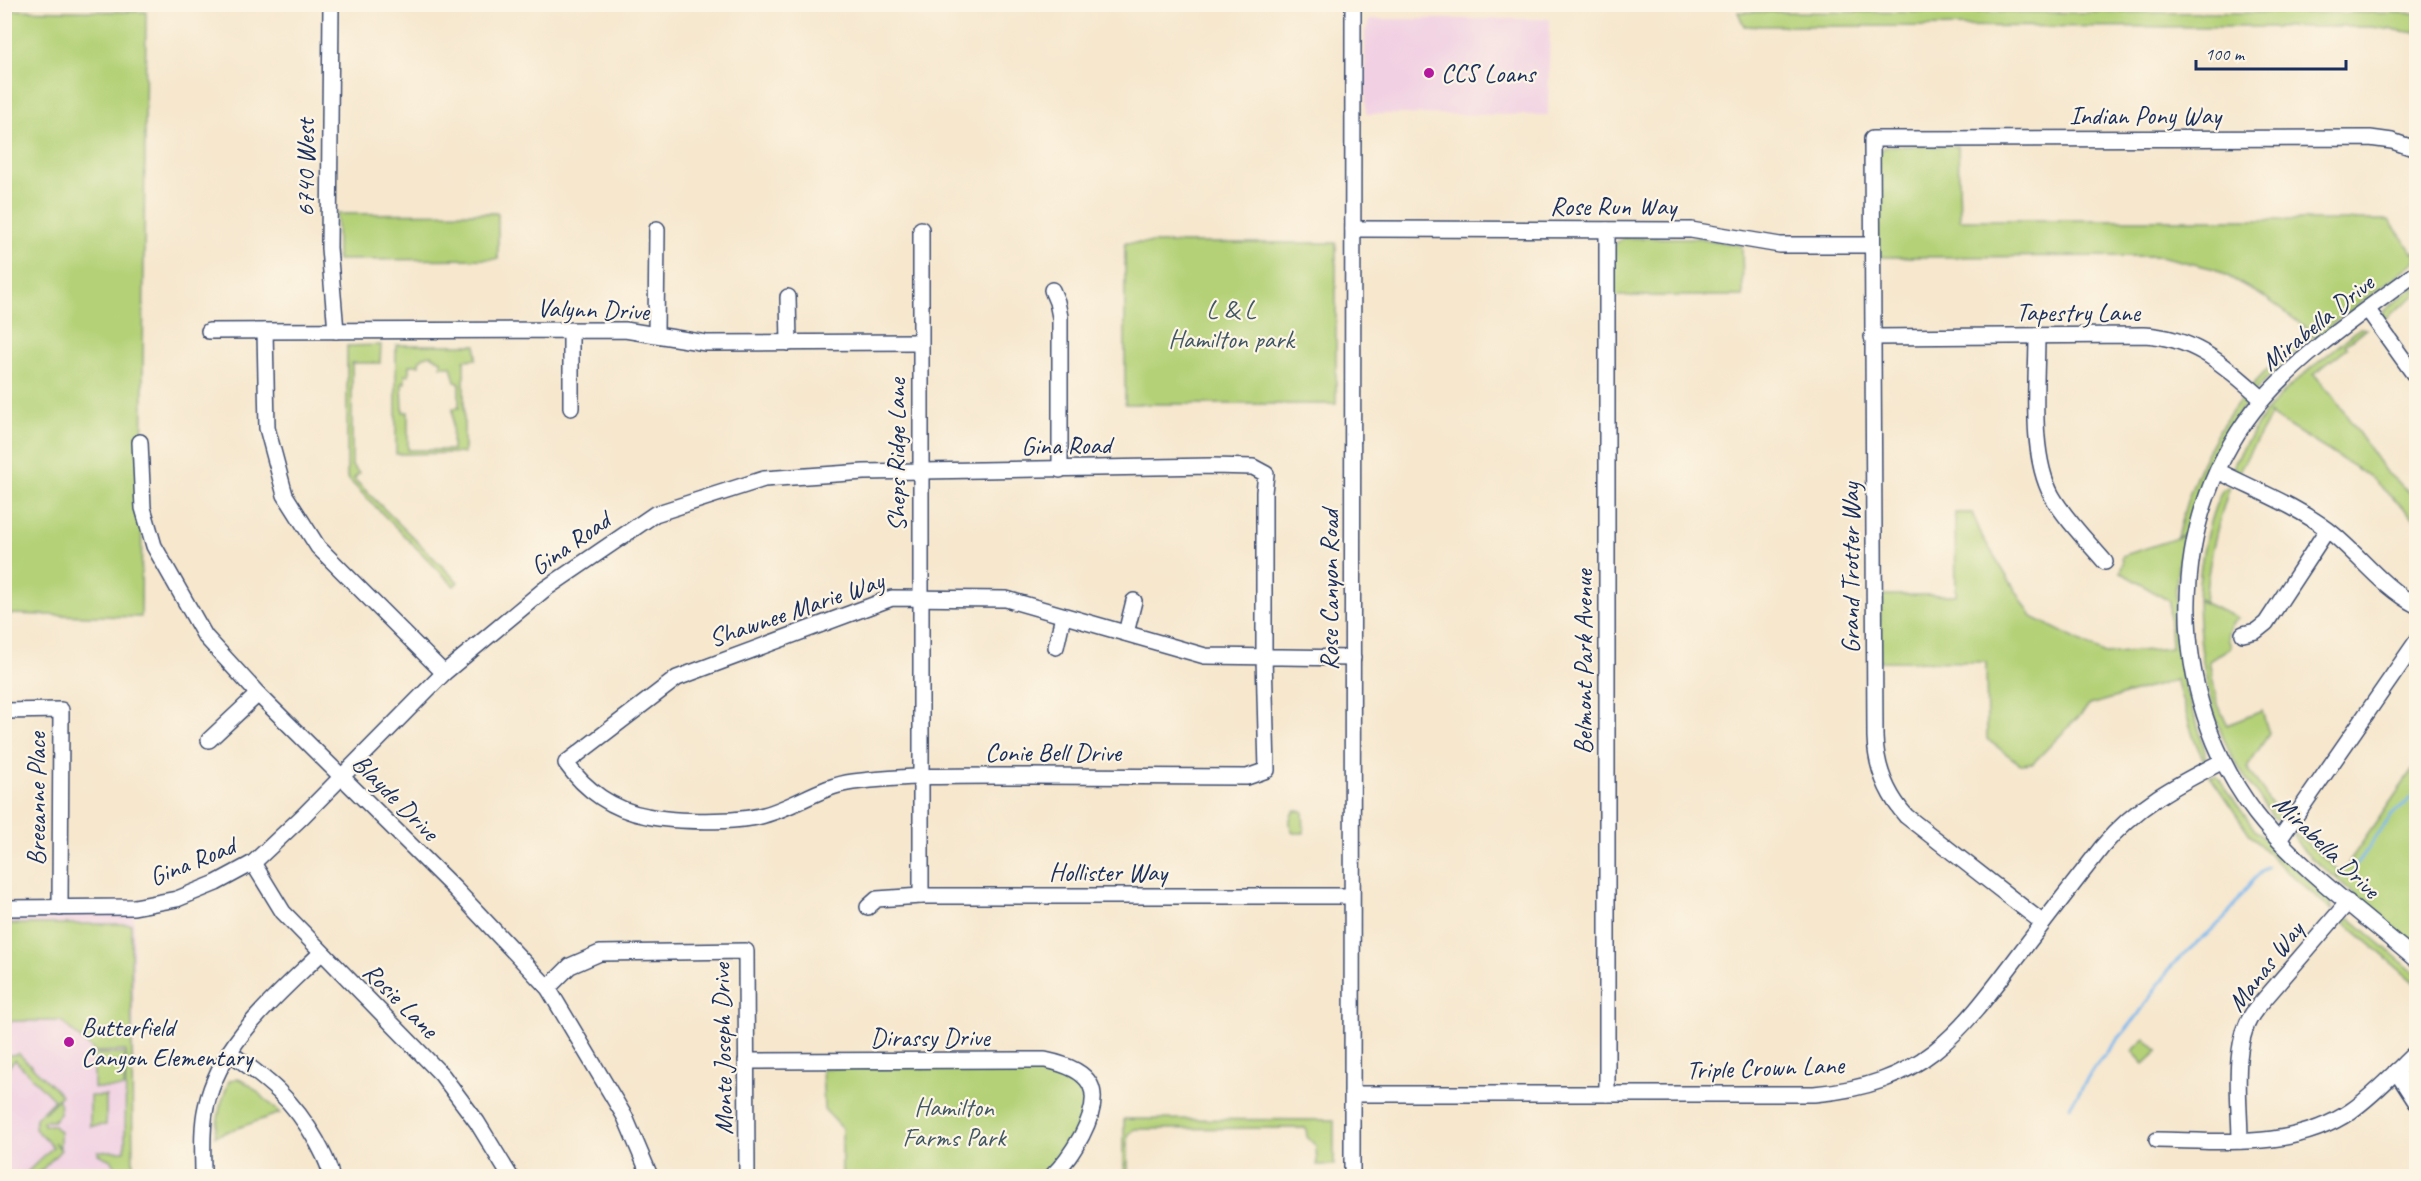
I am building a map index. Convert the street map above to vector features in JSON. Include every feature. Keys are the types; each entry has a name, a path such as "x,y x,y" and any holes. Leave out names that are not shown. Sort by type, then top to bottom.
{"street":[{"name":"6740 West","path":"330,4 329,248 336,331"},
{"name":"Rose Canyon Road","path":"1352,1176 1353,4"},
{"name":"Indian Pony Way","path":"1872,139 2370,138 2392,141 2416,149"},
{"name":"Grand Trotter Way","path":"1872,139 1875,737 1881,774 1898,807 1915,825 2043,923"},
{"path":"657,229 657,334"},
{"name":"Sheps Ridge Lane","path":"921,229 921,896"},
{"name":"Rose Run Way","path":"1353,229 1699,230 1761,243 1790,246 1872,245"},
{"name":"Belmont Park Avenue","path":"1607,230 1607,1094"},
{"name":"Mirabella Drive","path":"2416,273 2295,366 2263,399 2236,437 2218,471 2195,537 2188,585 2187,613 2191,659 2198,696 2208,728 2223,761 2246,800 2279,840 2416,960"},
{"path":"1052,290 1060,316 1060,470"},
{"path":"788,297 789,343"},
{"path":"2368,309 2416,377"},
{"name":"Valynn Drive","path":"209,331 625,330 706,343 920,342"},
{"path":"265,331 267,429 285,495 318,547 444,673"},
{"path":"571,331 571,408"},
{"name":"Tapestry Lane","path":"1872,337 2143,335 2169,337 2205,352 2263,399"},
{"path":"2037,336 2038,450 2043,474 2059,506 2105,562"},
{"name":"Blayde Drive","path":"140,442 143,508 154,546 206,636 258,694 455,889 548,988 625,1117 650,1176"},
{"name":"Gina Road","path":"4,908 134,907 177,899 216,883 253,863 444,673 544,589 655,514 765,478 864,472 1242,467 1253,467 1266,474"},
{"path":"2218,471 2291,506 2327,530 2383,583 2416,605"},
{"name":"Conie Bell Drive","path":"566,763 579,780 604,800 622,808 647,816 701,821 763,815 832,786 850,782 921,776 1247,777 1267,770 1263,492 1266,474"},
{"path":"2243,634 2256,631 2266,623 2327,530"},
{"name":"Shawnee Marie Way","path":"566,763 677,678 732,655 892,598 1006,598 1205,656 1353,658"},
{"path":"1126,633 1134,601"},
{"path":"1056,647 1063,616"},
{"path":"2279,840 2416,642"},
{"path":"209,740 258,694"},
{"name":"Breeanne Place","path":"4,711 61,710 60,908"},
{"name":"Triple Crown Lane","path":"1352,1094 1814,1094 1851,1089 1887,1078 1920,1061 1960,1030 2102,847 2126,821 2165,791 2223,761"},
{"name":"Rosie Lane","path":"253,863 283,912 442,1075 477,1122 510,1176"},
{"name":"Hollister Way","path":"868,907 877,899 921,896 1351,896"},
{"name":"Manas Way","path":"2240,1141 2240,1053 2247,1023 2256,1009 2348,902"},
{"name":"Monte Joseph Drive","path":"548,988 570,966 600,952 746,951 747,1176"},
{"path":"203,1176 206,1108 215,1075 254,1019 321,953"},
{"path":"229,1052 267,1079 303,1116 329,1164 331,1176"},
{"path":"2157,1140 2240,1141 2288,1137 2321,1127 2352,1110 2416,1052"},
{"name":"Dirassy Drive","path":"746,1061 1045,1060 1067,1065 1091,1084 1094,1099 1092,1115 1071,1156 1052,1176"},
{"path":"2396,1071 2416,1102"}],"shaded area":[{"path":"1376,19 1550,19 1548,115 1366,114 1365,32 1369,21"},
{"name":"Butterfield Canyon Elementary","path":"134,907 133,1176 5,1176 4,908"}],"green space":[{"path":"5,10 146,12 141,617 5,614"},
{"path":"1738,12 2416,13 2416,33 2372,27 1744,26"},
{"path":"1889,146 1958,146 1960,220 2389,220 2413,253 2416,251 2416,261 2317,336 2266,298 2215,269 2160,256 1877,257 1877,159 1880,150"},
{"path":"498,213 498,259 337,260 337,214"},
{"path":"1623,238 1699,238 1742,246 1743,296 1613,296 1614,245"},
{"name":"L & L Hamilton park","path":"1125,243 1336,243 1336,404 1125,404"},
{"path":"2416,286 2416,295 2383,320 2382,315 2386,309"},
{"path":"2360,328 2366,329 2345,345 2348,347 2314,374 2333,396 2385,471 2416,498 2416,520 2369,476 2269,414 2270,416 2238,473 2234,470 2234,463 2265,412 2292,384"},
{"path":"2309,332 2315,336 2263,383 2227,430 2210,464 2186,534 2177,537 2193,484 2214,439 2240,400 2272,364"},
{"path":"381,345 380,363 352,363 352,466 359,473 354,479 458,582 454,586 347,478 347,346"},
{"path":"396,345 476,345 476,359 464,360 464,453 396,454","holes":["431,355 441,361 441,366 451,366 455,382 459,383 459,408 453,408 452,450 408,450 408,412 403,412 402,383 405,383 405,375 409,375 409,365 419,365 419,361"]},
{"path":"2230,486 2214,543 2205,602 2198,598 2205,543 2222,490"},
{"path":"1955,513 1972,513 1983,538 2032,617 2105,654 2171,648 2169,601 2120,572 2123,563 2122,556 2186,535 2177,580 2177,638 2185,688 2204,746 2205,763 2194,739 2176,680 2090,705 2033,763 2020,764 1987,739 1986,662 1879,661 1880,595 1956,595"},
{"path":"2198,600 2238,618 2228,631 2231,647 2209,661 2217,702 2227,725 2262,711 2269,734 2247,767 2283,821 2274,818 2244,776 2228,749 2221,731 2206,676 2200,638"},
{"path":"2416,765 2416,948 2337,879"},
{"path":"2210,776 2217,776 2255,830 2331,901 2332,910 2285,870 2251,836"},
{"path":"1294,811 1303,811 1304,833 1293,833 1290,822"},
{"path":"2294,832 2340,872 2336,878 2304,851 2298,844"},
{"path":"2351,919 2416,974 2416,984 2342,920"},
{"path":"5,924 131,924 133,1176 125,1176 111,1160 98,1154 98,1151 125,1151 126,1051 95,1052 61,1021 5,1021"},
{"path":"2145,1039 2158,1051 2144,1064 2132,1051"},
{"path":"18,1053 61,1095 44,1113 59,1098 60,1114 53,1121 43,1121 44,1125 53,1125 60,1132 60,1147 54,1142 61,1150 36,1176 23,1176 53,1147 35,1129 36,1118 54,1100 15,1060 5,1070 5,1055"},
{"path":"94,1054 125,1054 124,1088 94,1088"},
{"name":"Hamilton Farms Park","path":"1055,1067 1072,1078 1082,1091 1085,1106 1082,1122 1064,1152 1038,1176 842,1176 842,1128 824,1109 822,1068"},
{"path":"237,1078 250,1085 280,1113 215,1136 220,1107 229,1081"},
{"path":"90,1096 106,1096 106,1125 90,1126"},
{"path":"1124,1119 1334,1120 1334,1165 1317,1165 1316,1146 1307,1137 1306,1128 1135,1129 1128,1135 1128,1176 1124,1176"}],"waterway":[{"path":"2355,867 2392,815 2416,793"},
{"path":"2070,1106 2097,1064 2135,1019 2173,964 2224,919 2252,881 2267,867"}],"place":[{"name":"CCS Loans","path":"1429,73"},
{"name":"Butterfield Canyon Elementary","path":"69,1042"}]}
